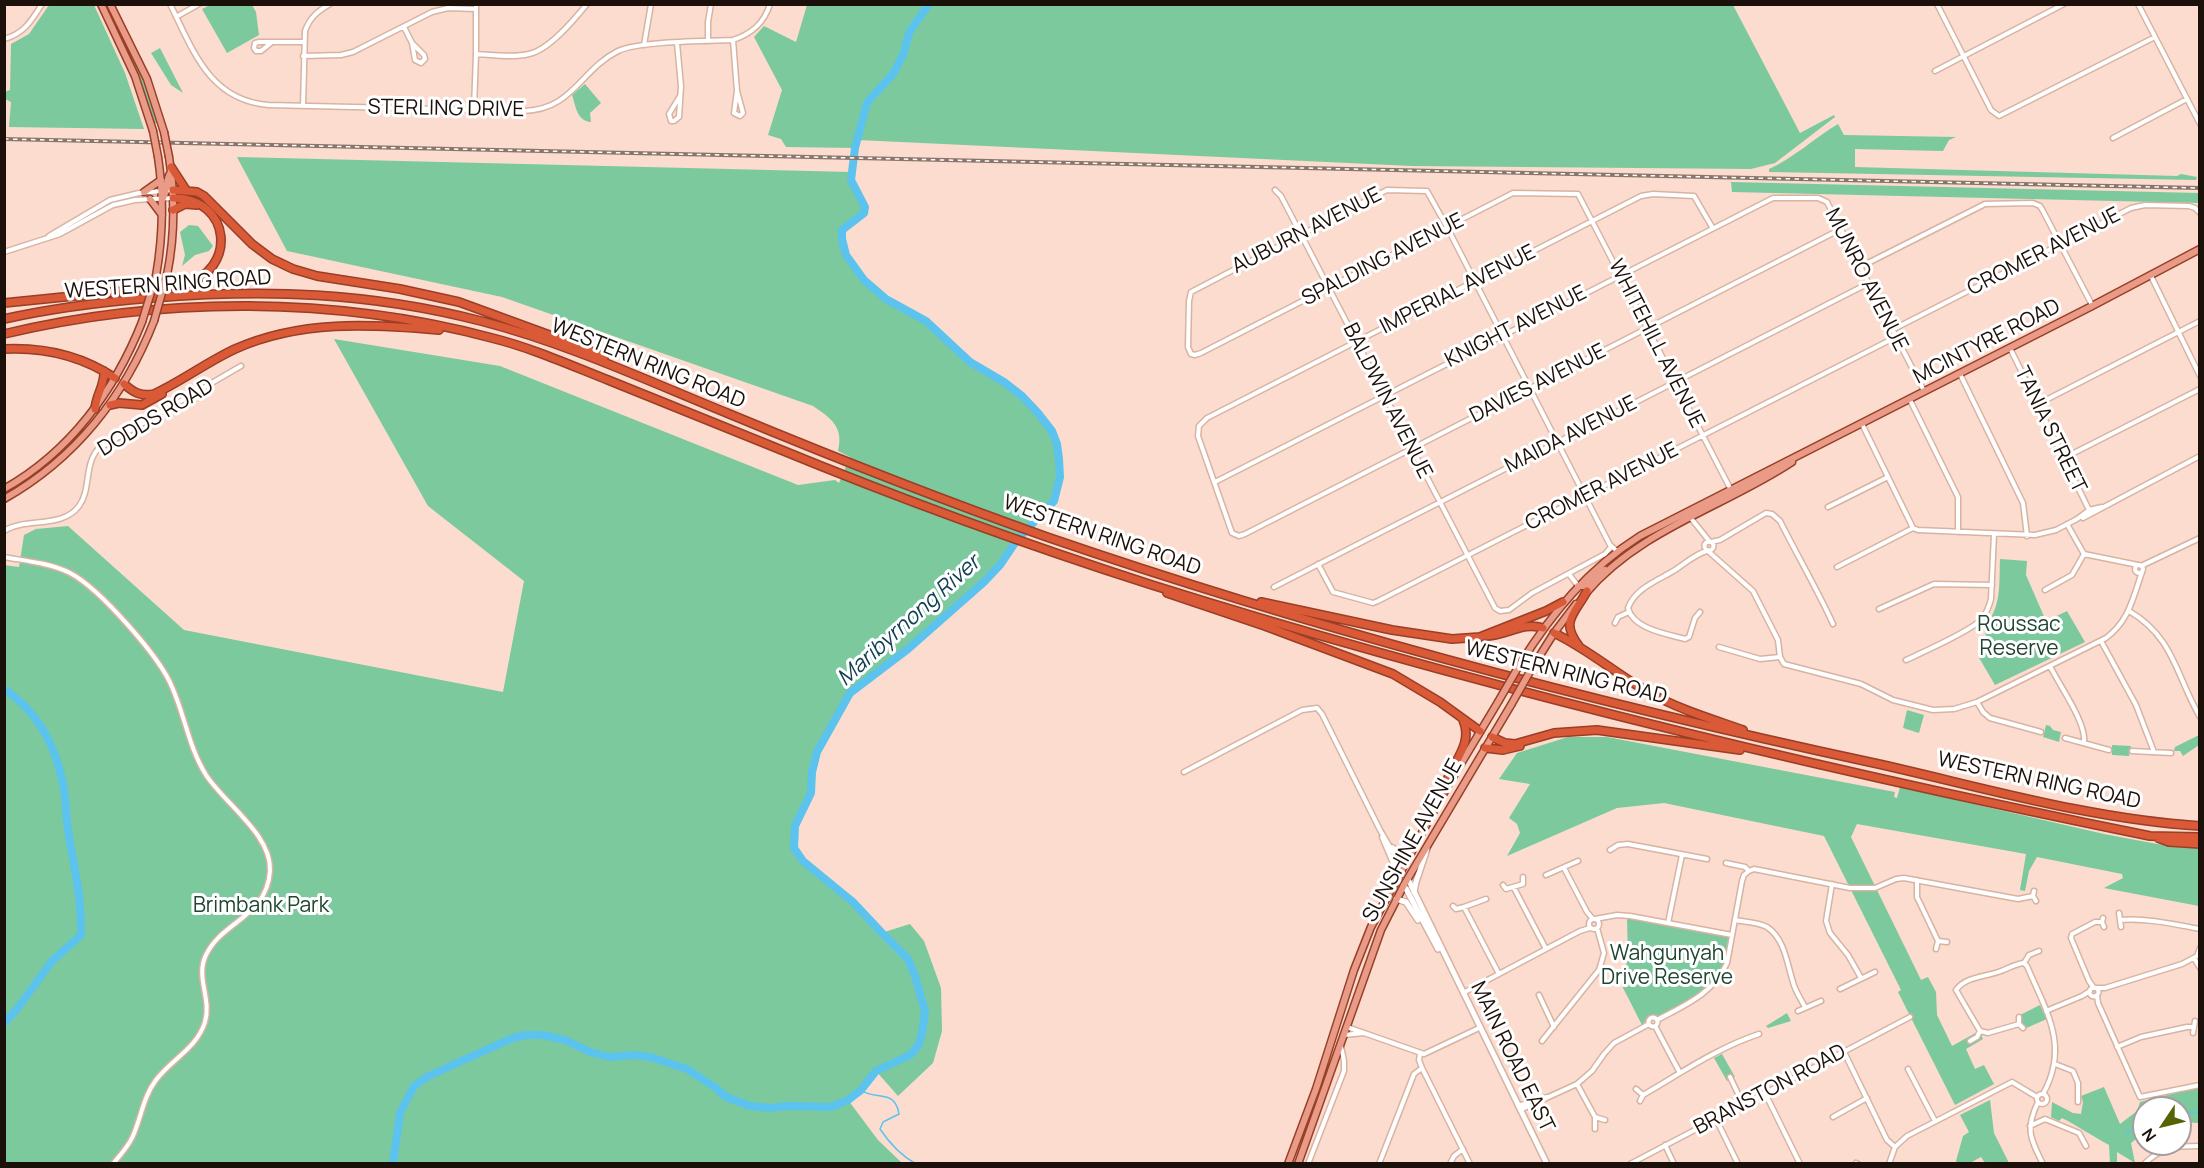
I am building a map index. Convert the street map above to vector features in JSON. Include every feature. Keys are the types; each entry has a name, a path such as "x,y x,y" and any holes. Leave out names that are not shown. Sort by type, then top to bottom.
{"highway":[{"path":"171,170 186,190"},
{"path":"169,192 186,190 196,192 210,201 252,244 272,259 293,269 316,276 400,289 459,302 585,348 627,371"},
{"path":"4,303 183,285 192,282 211,268 217,260 221,246 220,231 216,221 202,206 191,199 169,192"},
{"path":"173,210 186,204 202,206"},
{"name":"WESTERN RING ROAD","path":"4,319 71,307 222,293 315,294 420,308 477,320 543,340 627,371 848,463 1046,536 1325,626 1494,673 1810,750 2102,815 2199,825"},
{"name":"WESTERN RING ROAD","path":"4,334 47,325 131,313 251,306 348,310 490,337 549,356 843,475 1148,584 1174,597 1556,701 1786,757 2150,836 2199,837"},
{"path":"124,384 136,393 149,395 225,354 253,342 306,328 340,325 468,333"},
{"path":"4,349 31,349 60,353 86,362 115,378"},
{"path":"110,405 146,403 201,367"},
{"path":"95,409 96,400 105,380 104,371"},
{"path":"1580,648 1571,637 1568,626 1587,591"},
{"path":"1238,598 1423,636 1452,639 1496,636 1527,626 1543,628"},
{"path":"1480,637 1546,612 1563,602"},
{"path":"1244,615 1393,674 1440,702 1480,731"},
{"path":"1554,633 1648,692 1752,733 1810,750"},
{"path":"1444,792 1446,780 1466,743 1467,732 1463,720"},
{"path":"1492,737 1505,743 1515,744 1554,734 1605,730 1786,757"},
{"path":"1485,748 1508,750 1554,734"},
{"path":"2150,836 2169,842 2199,844"}],"main road":[{"path":"101,4 132,67 153,131 161,180 169,192"},
{"path":"4,499 59,460 86,434 110,405 143,349 154,321 167,275 172,243 173,210 169,192 171,170 164,132 147,79 110,4"},
{"path":"144,192 161,180"},
{"path":"4,489 36,468 60,447 95,409 115,378 142,322 156,276 162,198 169,192"},
{"path":"150,199 162,216"},
{"name":"MCINTYRE ROAD","path":"1578,586 1614,549 1787,465 1806,453 2182,260 2199,249"},
{"name":"MCINTYRE ROAD","path":"2182,260 2199,255"},
{"path":"115,378 124,384"},
{"name":"MCINTYRE ROAD","path":"1614,565 1688,514"},
{"path":"1614,549 1622,559"},
{"path":"1578,586 1584,586 1599,573 1614,565"},
{"name":"SUNSHINE AVENUE","path":"1298,1164 1374,947 1396,899 1554,633 1587,591 1614,565"},
{"name":"SUNSHINE AVENUE","path":"1288,1164 1362,950 1383,903 1444,792 1520,664 1543,628 1578,586"},
{"path":"1543,628 1554,633"},
{"path":"1480,731 1492,737"},
{"path":"1414,892 1429,845"},
{"name":"MAIN ROAD EAST","path":"1400,872 1430,936 1448,966"},
{"name":"MAIN ROAD EAST","path":"1406,882 1414,892 1448,966 1547,1164"},
{"path":"1396,899 1406,902 1430,936"},
{"path":"1323,1066 1338,1030 1345,1027"}],"street":[{"path":"4,39 22,31 42,4"},
{"name":"STERLING DRIVE","path":"170,4 201,66 213,80 224,90 255,103 523,111 546,108 558,102 619,50 644,45 733,40 744,36 764,20 770,4"},
{"path":"176,16 199,4"},
{"path":"303,106 303,56 309,21 319,10 330,4"},
{"path":"476,54 511,56 531,54 547,45 587,4"},
{"path":"644,45 651,4"},
{"path":"708,41 711,4"},
{"path":"1937,4 1991,110 1996,115 2002,115 2155,37"},
{"path":"1935,71 2064,4"},
{"path":"2138,4 2199,124"},
{"path":"303,56 341,56 440,10 476,7 474,109"},
{"path":"404,27 412,43 415,60 418,63 423,62 424,55 412,43"},
{"path":"733,40 737,90 743,113 740,116 734,113 737,90"},
{"path":"271,43 304,42"},
{"path":"677,43 680,96 679,117 674,121 671,120 669,114 680,96"},
{"path":"2113,138 2187,99"},
{"name":"BALDWIN AVENUE","path":"1275,190 1281,196 1301,234 1492,606 1500,611"},
{"name":"AUBURN AVENUE","path":"1192,355 1188,347 1191,292 1387,190 1428,192 1447,227"},
{"path":"46,239 104,202 144,192 169,192"},
{"path":"4,252 60,234 113,205 135,200 162,198 169,192"},
{"name":"SPALDING AVENUE","path":"1192,355 1201,353 1516,193 1574,193 1579,195"},
{"name":"WHITEHILL AVENUE","path":"1579,195 1732,491"},
{"name":"IMPERIAL AVENUE","path":"1215,482 1198,436 1198,428 1208,418 1356,341 1644,195 1689,195 1697,198 1712,227"},
{"name":"KNIGHT AVENUE","path":"1215,482 1712,227 1773,198 1824,200"},
{"name":"MUNRO AVENUE","path":"1824,200 1924,392"},
{"path":"1860,267 1985,204 2036,203 2040,206 2092,306"},
{"name":"CROMER AVENUE","path":"1892,330 2135,206 2189,206 2195,208 2199,213"},
{"path":"1447,227 1614,549"},
{"name":"DAVIES AVENUE","path":"1215,482 1229,525 1236,536 1243,535 1841,229"},
{"path":"2151,276 2199,376"},
{"name":"MAIDA AVENUE","path":"1274,587 1869,283"},
{"path":"2038,404 2199,321"},
{"name":"CROMER AVENUE","path":"1318,564 1333,592 1373,603 1381,600 1896,337"},
{"name":"TANIA STREET","path":"2010,348 2090,511"},
{"name":"DODDS ROAD","path":"4,531 19,525 61,518 69,514 81,501 90,463 98,449 241,366"},
{"path":"1960,374 2019,495 2025,512 2026,536"},
{"path":"2064,458 2199,389"},
{"path":"1910,400 1958,498 1958,532"},
{"path":"1862,424 1913,528 1918,530 2026,536 2050,532 2199,456"},
{"path":"1828,507 1888,477"},
{"path":"1700,612 1695,618 1688,638 1653,630 1632,617 1628,608 1631,601 1645,588 1706,548 1766,513 1776,516 1809,580 1821,597 1833,624"},
{"path":"1688,514 1712,545 1721,562"},
{"path":"2067,524 2084,554 2139,569"},
{"path":"1837,567 1913,528"},
{"path":"1699,530 1706,548 1742,580 1756,596 1778,640 1780,657 1784,664 1861,684 1888,699 1944,710 1977,702 2101,641 2116,629 2129,611 2138,584 2139,569"},
{"path":"1906,660 1978,622 1990,605 1994,534"},
{"path":"2139,569 2199,538"},
{"path":"1706,548 1712,545"},
{"name":"MCINTYRE ROAD","path":"1500,611 1509,610 1532,593 1614,549"},
{"path":"2045,590 2072,575 2084,554"},
{"path":"4,557 55,567 77,577 99,596 147,648 161,665 173,688 192,748 201,765 214,786 260,839 269,857 269,878 259,902 248,915 213,945 205,958 202,977 207,1011 202,1030 191,1046 165,1069 155,1082 146,1098 131,1140 113,1164"},
{"path":"1569,574 1578,586"},
{"path":"1879,609 1934,584 1992,585"},
{"path":"2129,611 2148,623 2163,640 2199,717"},
{"path":"1615,623 1618,617 1629,612"},
{"path":"2101,641 2136,705 2154,752"},
{"path":"1719,647 1760,659 1780,657"},
{"path":"2050,666 2062,691 2074,708 2084,735 2084,743"},
{"path":"1977,702 1990,718 2041,732"},
{"name":"MAIN ROAD EAST","path":"1184,772 1302,710 1317,708 1400,872"},
{"path":"2065,738 2109,750"},
{"path":"2132,751 2171,753"},
{"name":"MAIN ROAD EAST","path":"1380,830 1391,847 1400,872"},
{"path":"1610,850 1618,845 1628,844 1707,859"},
{"path":"1391,847 1400,852 1412,851"},
{"path":"1668,923 1682,855"},
{"path":"1546,875 1578,861"},
{"path":"1726,863 1745,867 1749,871"},
{"path":"1542,1041 1599,970 1604,952 1600,936 1564,868"},
{"path":"1519,1108 1577,1084 1592,1071 1614,1043 1649,1024 1650,1019 1657,1020 1701,997 1715,984 1727,963 1742,880 1749,871 1754,869 1863,889 1875,888 1904,878 2018,899 2033,893 2036,901"},
{"path":"1503,885 1506,890 1514,888 1522,884 1523,878"},
{"path":"1917,880 1917,897 1938,941 1936,950"},
{"path":"1832,885 1826,921 1830,933 1848,955 1861,978"},
{"path":"1514,888 1546,948"},
{"path":"1453,906 1457,909 1485,899"},
{"path":"1464,907 1499,974"},
{"path":"2119,913 2121,927"},
{"path":"1462,993 1606,918 1626,915 1732,935"},
{"path":"2120,920 2156,920 2199,929"},
{"path":"1735,921 1760,924 1775,934 1788,960 1793,983 1805,1007"},
{"path":"2103,922 2095,922 2072,934 2071,938 2140,1097 2199,1085"},
{"path":"1938,941 1947,942"},
{"path":"2046,1011 2105,988 2169,969 2198,955 2199,948"},
{"path":"2019,1024 1988,1033 1980,1031 1956,990 1973,979 2024,963 2028,956 2039,951"},
{"path":"2194,957 2199,968"},
{"path":"1889,1164 1895,1147 1907,1136 2012,1082 2037,1096 2043,1094 2055,1064 2056,1041 2046,1011 2024,963"},
{"path":"1840,989 1875,972"},
{"path":"1539,995 1554,1027"},
{"path":"1798,1011 1821,1001"},
{"path":"1349,1016 1356,1029"},
{"name":"BRANSTON ROAD","path":"1630,1164 1910,1017"},
{"path":"2019,1017 2019,1024 2023,1028"},
{"path":"1657,1020 1655,1026 1680,1073"},
{"path":"2193,1033 2195,1021"},
{"path":"1649,1024 1655,1026"},
{"path":"1345,1027 1356,1029 1420,1054 1432,1052 1479,1028"},
{"path":"2117,1047 2141,1037 2193,1027"},
{"path":"1970,1041 1977,1037 1980,1031"},
{"path":"1308,1164 1344,1071 1341,1038 1352,1033 1367,1034"},
{"path":"1640,1101 1643,1095 1730,1044 1759,1034"},
{"path":"1844,1052 1887,1140 1895,1147"},
{"path":"1420,1054 1419,1060 1422,1068 1470,1164"},
{"path":"2055,1064 2073,1071 2078,1083 2078,1102"},
{"path":"1379,1164 1414,1074 1422,1068"},
{"path":"1908,1069 1935,1121"},
{"path":"1730,1077 1743,1104"},
{"path":"1577,1084 1595,1117 1595,1129"},
{"path":"1636,1089 1643,1095"},
{"path":"1765,1093 1800,1164"},
{"path":"2038,1102 2042,1104 2046,1101 2043,1094"},
{"path":"2037,1096 2038,1102 2030,1126 2032,1141 2043,1164"},
{"path":"1833,1117 1867,1098"},
{"path":"1595,1117 1605,1120"},
{"path":"1716,1119 1738,1164"},
{"path":"2030,1126 2045,1119 2055,1121 2079,1133 2086,1146"},
{"path":"1665,1145 1674,1164"},
{"path":"2144,1164 2165,1149 2174,1146 2199,1146"},
{"path":"1450,1164 1454,1156 1463,1149"}],"green space":[{"path":"212,4 252,5 256,12 259,35 227,53 202,9"},
{"path":"49,5 94,5 125,73 144,129 9,127 11,102 5,99 4,92 10,90 11,44 29,34"},
{"path":"104,5 107,5 136,62 149,92 157,123 154,124 135,70"},
{"path":"807,5 1733,5 1800,133 1834,115 1835,117 1775,163 1751,169 1412,166 858,140 855,148 786,147 781,139 768,135 782,90 754,37 764,26 796,42"},
{"path":"160,48 183,93 171,85 151,53"},
{"path":"585,84 601,103 590,113 591,122 580,116 572,95"},
{"path":"1838,124 1844,135 1956,137 1949,140 1943,151 1855,149 1855,167 2177,176 2181,174 2197,177 2196,180 1769,172 1769,169"},
{"name":"Brimbank Park","path":"237,157 851,172 865,208 860,217 842,231 845,252 855,271 878,293 927,321 969,361 1004,382 1030,403 1040,415 1049,429 1059,459 1060,475 1055,498 1017,540 999,566 967,599 909,649 864,680 846,698 829,726 815,757 810,795 795,832 797,855 853,902 881,933 910,924 924,941 941,988 942,1031 933,1063 898,1096 876,1071 861,1090 848,1100 878,1140 902,1163 5,1164 4,565 19,567 24,535 36,529 68,526 184,630 503,692 524,581 428,506 334,339 500,366 798,485 835,480 839,483 850,457 838,451 839,436 834,424 813,406 502,297 287,251"},
{"path":"1731,182 2199,193 2200,203 1732,192"},
{"path":"189,225 198,226 213,246 209,251 195,255 182,266 185,255 180,232"},
{"name":"Roussac Reserve","path":"2000,559 2027,561 2026,575 2046,621 2067,611 2085,642 1995,685 1978,656 1991,649 1983,627 1994,613 1999,587"},
{"path":"1907,710 1924,715 1919,733 1903,728"},
{"path":"2046,725 2061,732 2059,742 2043,737"},
{"path":"2199,735 2199,745 2183,756 2180,751 2174,751 2175,747"},
{"path":"1568,737 1607,737 1895,792 1894,797 1897,798 1900,787 2104,834 2157,844 2199,847 2199,906 2104,888 2123,878 2122,874 2037,857 2029,871 2025,891 2020,890 2026,854 1857,824 1851,837 1921,980 1928,977 1936,992 1937,1015 1952,1046 1979,1031 1983,1039 1966,1049 1975,1069 1984,1065 1994,1084 1955,1105 1898,992 1901,990 1824,836 1664,803 1617,808 1507,856 1520,833 1517,824 1509,818 1530,784 1499,779 1517,753"},
{"path":"2112,745 2131,746 2129,756 2112,755"},
{"name":"Wahgunyah Drive Reserve","path":"1627,918 1730,937 1724,965 1713,984 1694,998 1663,1015 1648,1018 1642,1025 1621,984 1628,958"},
{"path":"2040,1005 2047,1019 2024,1029 2020,1015"},
{"path":"1787,1013 1791,1021 1768,1028 1766,1026"},
{"path":"1722,1054 1735,1077 1727,1081 1714,1058"},
{"path":"2104,1087 2120,1124 2132,1115 2131,1143 2135,1163 2117,1152 2117,1163 2110,1163 2109,1145 2062,1118 2059,1121 2051,1117 2052,1102 2073,1113 2081,1114 2083,1102 2081,1096"},
{"path":"2199,1087 2199,1123 2192,1123 2192,1096 2164,1096"},
{"path":"1990,1100 1994,1133 2009,1163 1985,1163 1981,1157 1970,1163 1957,1163 1963,1136 1969,1132 1960,1115"}],"waterway":[{"name":"Maribyrnong River","path":"393,1164 400,1113 414,1086 427,1077 459,1062 513,1038 526,1035 542,1035 565,1040 590,1052 609,1057 635,1055 650,1057 687,1069 726,1097 750,1106 770,1108 831,1107 848,1100 861,1090 876,1071 910,1055 918,1046 925,1011 908,959 853,902 803,861 794,848 795,826 811,793 812,772 817,752 850,693 908,649 984,582 1000,565 1017,540 1054,501 1060,477 1057,444 1052,431 1022,396 1004,382 970,362 926,321 886,299 864,280 846,255 842,230 864,213 865,207 851,180 855,148 866,106 893,74 903,55 910,31 929,4"},
{"name":"Maribyrnong River","path":"4,689 37,720 57,760 64,789 77,882 81,935 52,961 4,1023"},
{"path":"861,1090 889,1098 897,1106 899,1114 883,1122 880,1129 896,1149 916,1164"},
{"path":"2192,1113 2200,1113"},
{"path":"2126,1134 2132,1130"}],"railway":[{"path":"4,139 2200,188"}]}
